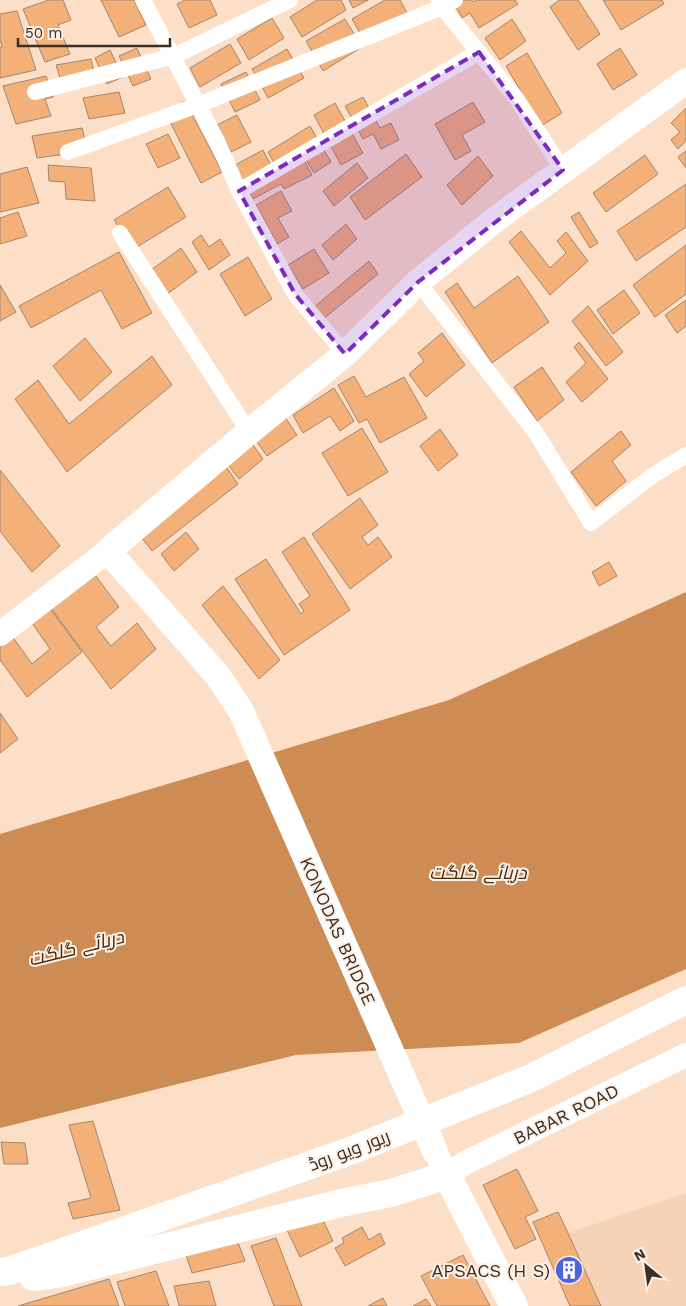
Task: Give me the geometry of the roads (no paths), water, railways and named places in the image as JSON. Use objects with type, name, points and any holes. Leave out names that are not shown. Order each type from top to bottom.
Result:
[{"type":"highway","name":"ریور ویو روڈ","points":[[5,1272],[350,1151],[529,1079],[686,1000]]},
{"type":"highway","points":[[5,1272],[36,1277],[63,1273],[341,1203],[391,1193],[447,1175],[514,1306]]},
{"type":"main road","points":[[108,551],[345,354],[418,282],[496,219],[686,81]]},
{"type":"main road","name":"KONODAS BRIDGE","points":[[108,551],[218,676],[241,711],[435,1150]]},
{"type":"street","points":[[143,0],[218,143],[239,190],[295,294],[345,354]]},
{"type":"street","points":[[35,92],[174,56],[290,0]]},
{"type":"street","points":[[68,152],[198,105],[445,2],[479,52],[516,98],[563,170]]},
{"type":"street","points":[[239,190],[479,52]]},
{"type":"street","points":[[120,233],[249,432]]},
{"type":"street","points":[[418,282],[536,433],[591,523],[652,476],[686,455]]},
{"type":"street","points":[[0,634],[108,551]]},
{"type":"street","name":"BABAR ROAD","points":[[447,1175],[465,1163],[686,1055]]},
{"type":"street","points":[[435,1150],[447,1175]]},
{"type":"water","name":"دریائے گلگت","points":[[686,592],[686,969],[519,1043],[296,1055],[0,1128],[0,834],[449,700]]},
{"type":"place","name":"APSACS (H S)","points":[[569,1270]]}]
